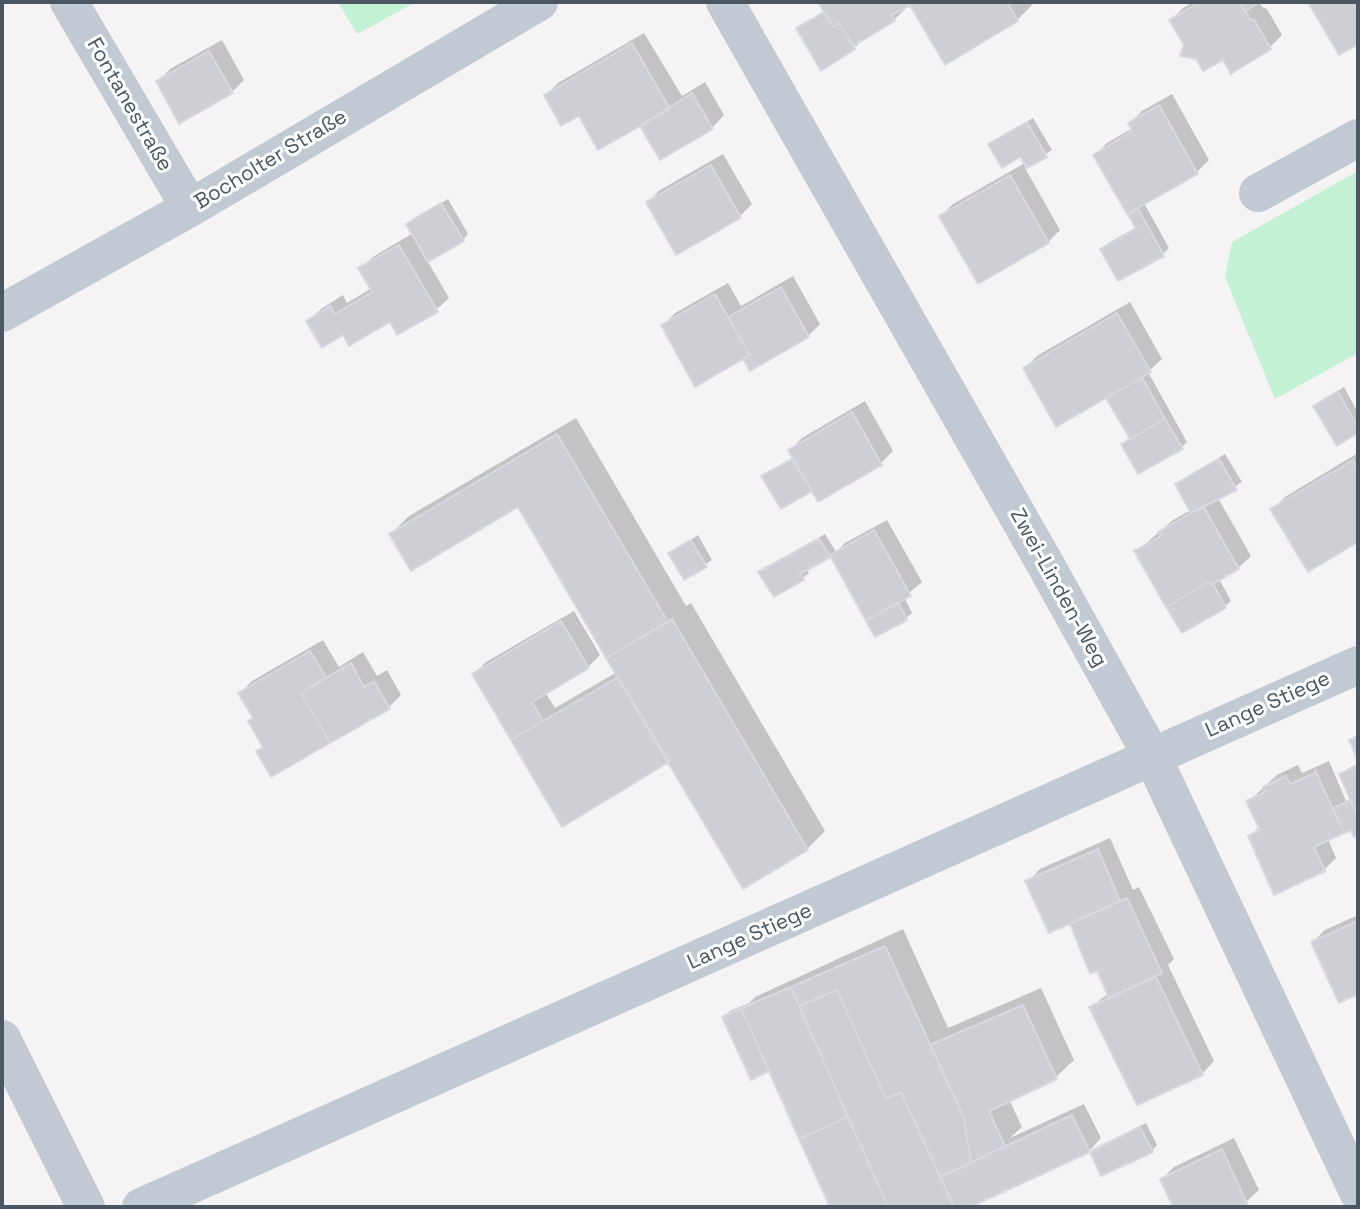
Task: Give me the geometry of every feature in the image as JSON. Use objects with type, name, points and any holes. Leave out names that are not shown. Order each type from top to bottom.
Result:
[{"type":"street","name":"Fontanestraße","points":[[69,2],[190,208]]},
{"type":"street","name":"Bocholter Straße","points":[[2,313],[190,208],[539,2]]},
{"type":"street","name":"Zwei-Linden-Weg","points":[[725,2],[1153,758],[1358,1192]]},
{"type":"street","points":[[1258,193],[1358,138]]},
{"type":"street","name":"Lange Stiege","points":[[141,1207],[1358,665]]},
{"type":"street","points":[[2,1039],[86,1207]]},
{"type":"green space","points":[[338,2],[416,2],[357,34]]},
{"type":"green space","points":[[1358,171],[1358,353],[1275,399],[1225,277],[1232,242]]},
{"type":"building","points":[[818,2],[916,2],[892,15],[895,21],[853,46],[839,23],[833,27]]},
{"type":"building","points":[[915,2],[1007,2],[1018,21],[945,65],[910,5]]},
{"type":"building","points":[[1200,2],[1239,2],[1250,19],[1255,21],[1271,49],[1231,74],[1223,60],[1203,71],[1196,59],[1180,56],[1184,45],[1169,20]]},
{"type":"building","points":[[1239,2],[1260,2],[1245,11]]},
{"type":"building","points":[[1308,2],[1358,2],[1358,44],[1339,55]]},
{"type":"building","points":[[825,12],[833,27],[839,23],[855,49],[821,71],[796,28]]},
{"type":"building","points":[[632,43],[670,109],[598,150],[579,116],[561,126],[544,95]]},
{"type":"building","points":[[209,51],[233,93],[179,124],[156,81]]},
{"type":"building","points":[[692,93],[713,129],[660,160],[640,126]]},
{"type":"building","points":[[1159,105],[1198,174],[1127,214],[1093,155],[1132,131],[1128,123]]},
{"type":"building","points":[[1027,122],[1047,157],[1027,168],[1020,157],[1002,168],[988,144]]},
{"type":"building","points":[[711,165],[741,218],[676,255],[646,202]]},
{"type":"building","points":[[1010,175],[1049,243],[978,284],[939,216]]},
{"type":"building","points":[[441,203],[464,241],[428,262],[406,224]]},
{"type":"building","points":[[1138,208],[1164,256],[1118,281],[1100,249],[1136,229],[1128,214]]},
{"type":"building","points":[[399,245],[438,312],[397,335],[390,322],[349,346],[343,335],[322,348],[306,321],[330,306],[335,314],[372,292],[358,268]]},
{"type":"building","points":[[781,287],[809,337],[750,371],[743,359],[750,355],[728,317]]},
{"type":"building","points":[[715,294],[750,355],[695,387],[661,325]]},
{"type":"building","points":[[1117,313],[1151,372],[1056,427],[1023,368]]},
{"type":"building","points":[[1142,377],[1165,419],[1130,439],[1106,398]]},
{"type":"building","points":[[1338,391],[1358,428],[1358,433],[1337,446],[1313,406]]},
{"type":"building","points":[[852,412],[882,465],[818,502],[788,450]]},
{"type":"building","points":[[1165,419],[1183,449],[1138,474],[1121,444]]},
{"type":"building","points":[[557,434],[668,622],[606,658],[518,507],[411,571],[389,534]]},
{"type":"building","points":[[792,459],[812,491],[781,509],[761,476]]},
{"type":"building","points":[[1219,459],[1237,490],[1191,513],[1175,484]]},
{"type":"building","points":[[1353,460],[1358,470],[1358,542],[1308,572],[1270,509]]},
{"type":"building","points":[[1203,506],[1239,569],[1211,585],[1209,582],[1166,607],[1134,551],[1161,536],[1158,532]]},
{"type":"building","points":[[874,530],[911,596],[866,621],[830,555]]},
{"type":"building","points":[[819,539],[831,557],[800,574],[804,580],[774,597],[758,572]]},
{"type":"building","points":[[691,540],[707,567],[684,580],[668,553]]},
{"type":"building","points":[[1209,582],[1213,584],[1226,608],[1182,633],[1166,607]]},
{"type":"building","points":[[898,602],[907,620],[875,637],[866,621]]},
{"type":"building","points":[[672,619],[808,850],[743,889],[606,658]]},
{"type":"building","points":[[561,621],[589,668],[532,702],[543,721],[511,740],[472,674]]},
{"type":"building","points":[[310,651],[326,677],[301,693],[330,743],[271,777],[256,751],[263,747],[248,721],[253,718],[238,693]]},
{"type":"building","points":[[351,663],[364,687],[374,681],[390,709],[330,743],[301,693]]},
{"type":"building","points":[[618,677],[669,762],[562,827],[511,740]]},
{"type":"building","points":[[1358,736],[1358,760],[1349,740]]},
{"type":"building","points":[[1358,766],[1358,817],[1339,774]]},
{"type":"building","points":[[1315,770],[1344,833],[1314,847],[1325,871],[1274,895],[1248,836],[1260,830],[1246,801],[1265,792],[1263,787],[1286,776],[1290,784],[1315,773]]},
{"type":"building","points":[[1351,800],[1358,817],[1358,835],[1354,837],[1351,830],[1344,833],[1333,808]]},
{"type":"building","points":[[1098,849],[1120,901],[1049,933],[1025,881]]},
{"type":"building","points":[[1127,898],[1162,973],[1109,998],[1097,971],[1090,974],[1070,924]]},
{"type":"building","points":[[1358,921],[1358,994],[1339,1003],[1311,942]]},
{"type":"building","points":[[885,946],[964,1118],[971,1163],[940,1177],[901,1092],[886,1099],[837,990],[799,1006],[791,987]]},
{"type":"building","points":[[1156,977],[1203,1075],[1137,1105],[1089,1007]]},
{"type":"building","points":[[791,987],[848,1117],[799,1139],[741,1008]]},
{"type":"building","points":[[837,990],[886,1099],[901,1092],[954,1207],[888,1207],[799,1006]]},
{"type":"building","points":[[1023,1005],[1057,1079],[989,1111],[1005,1146],[971,1163],[964,1118],[930,1045]]},
{"type":"building","points":[[741,1008],[769,1071],[751,1080],[722,1017]]},
{"type":"building","points":[[1072,1115],[1090,1152],[970,1207],[954,1207],[940,1177]]},
{"type":"building","points":[[848,1117],[888,1207],[830,1207],[799,1139]]},
{"type":"building","points":[[1140,1127],[1153,1152],[1101,1176],[1090,1152]]},
{"type":"building","points":[[1222,1149],[1247,1204],[1240,1207],[1173,1207],[1160,1179]]}]
